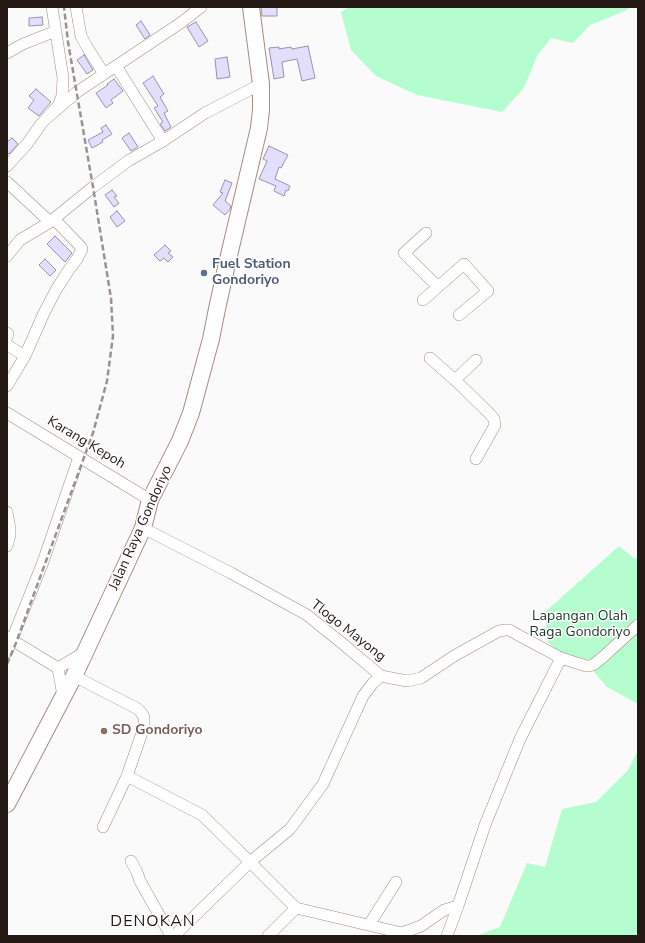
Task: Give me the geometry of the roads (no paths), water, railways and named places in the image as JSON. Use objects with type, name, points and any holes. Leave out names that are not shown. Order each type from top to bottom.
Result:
[{"type":"highway","name":"Jalan Raya Gondoriyo","points":[[7,804],[74,676],[143,528],[150,500],[180,441],[188,420],[212,339],[223,282],[259,128],[261,84],[251,7]]},
{"type":"street","points":[[7,166],[27,144],[41,124],[58,106],[62,96],[63,78],[52,7]]},
{"type":"street","points":[[76,7],[81,36],[104,74]]},
{"type":"street","points":[[48,117],[77,92],[182,22],[201,7]]},
{"type":"street","points":[[7,53],[23,44],[56,31]]},
{"type":"street","points":[[116,66],[163,141]]},
{"type":"street","points":[[7,256],[20,240],[52,220],[128,161],[163,141],[205,113],[261,84]]},
{"type":"street","points":[[7,182],[52,220],[82,249],[56,290],[25,356],[7,386]]},
{"type":"street","points":[[426,233],[404,253],[438,287]]},
{"type":"street","points":[[423,300],[464,264],[488,291],[459,314]]},
{"type":"street","points":[[7,333],[7,337]]},
{"type":"street","points":[[7,345],[25,356]]},
{"type":"street","points":[[430,358],[455,380],[494,419],[495,425],[476,460]]},
{"type":"street","points":[[455,380],[476,360]]},
{"type":"street","name":"Karang Kepoh","points":[[7,413],[150,500]]},
{"type":"street","points":[[7,652],[10,639],[43,562],[79,457]]},
{"type":"street","points":[[7,512],[10,529],[7,546]]},
{"type":"street","name":"Tlogo Mayong","points":[[143,528],[231,573],[307,616],[381,676],[408,681],[420,678],[499,630],[504,630],[520,636],[561,658],[586,666],[593,665],[638,625]]},
{"type":"street","points":[[10,639],[58,668],[63,696]]},
{"type":"street","points":[[58,668],[85,652]]},
{"type":"street","points":[[447,936],[485,825],[520,739],[561,658]]},
{"type":"street","points":[[74,676],[138,709],[144,718],[144,727],[127,776],[103,827]]},
{"type":"street","points":[[174,936],[250,862],[290,829],[323,784],[363,696],[373,683],[381,676]]},
{"type":"street","points":[[127,776],[202,815],[296,908],[402,933],[421,926],[444,910],[458,906]]},
{"type":"street","points":[[130,861],[171,936]]},
{"type":"street","points":[[369,925],[396,882]]},
{"type":"street","points":[[268,936],[296,908]]},
{"type":"railway","points":[[7,664],[93,433],[107,381],[113,336],[111,298],[68,42],[64,7]]},
{"type":"place","name":"Fuel Station Gondoriyo","points":[[204,273]]},
{"type":"place","name":"SD Gondoriyo","points":[[104,731]]},
{"type":"district","name":"DENOKAN","points":[[153,922]]},
{"type":"park label","name":"Lapangan Olah Raga Gondoriyo","points":[[580,626]]}]
